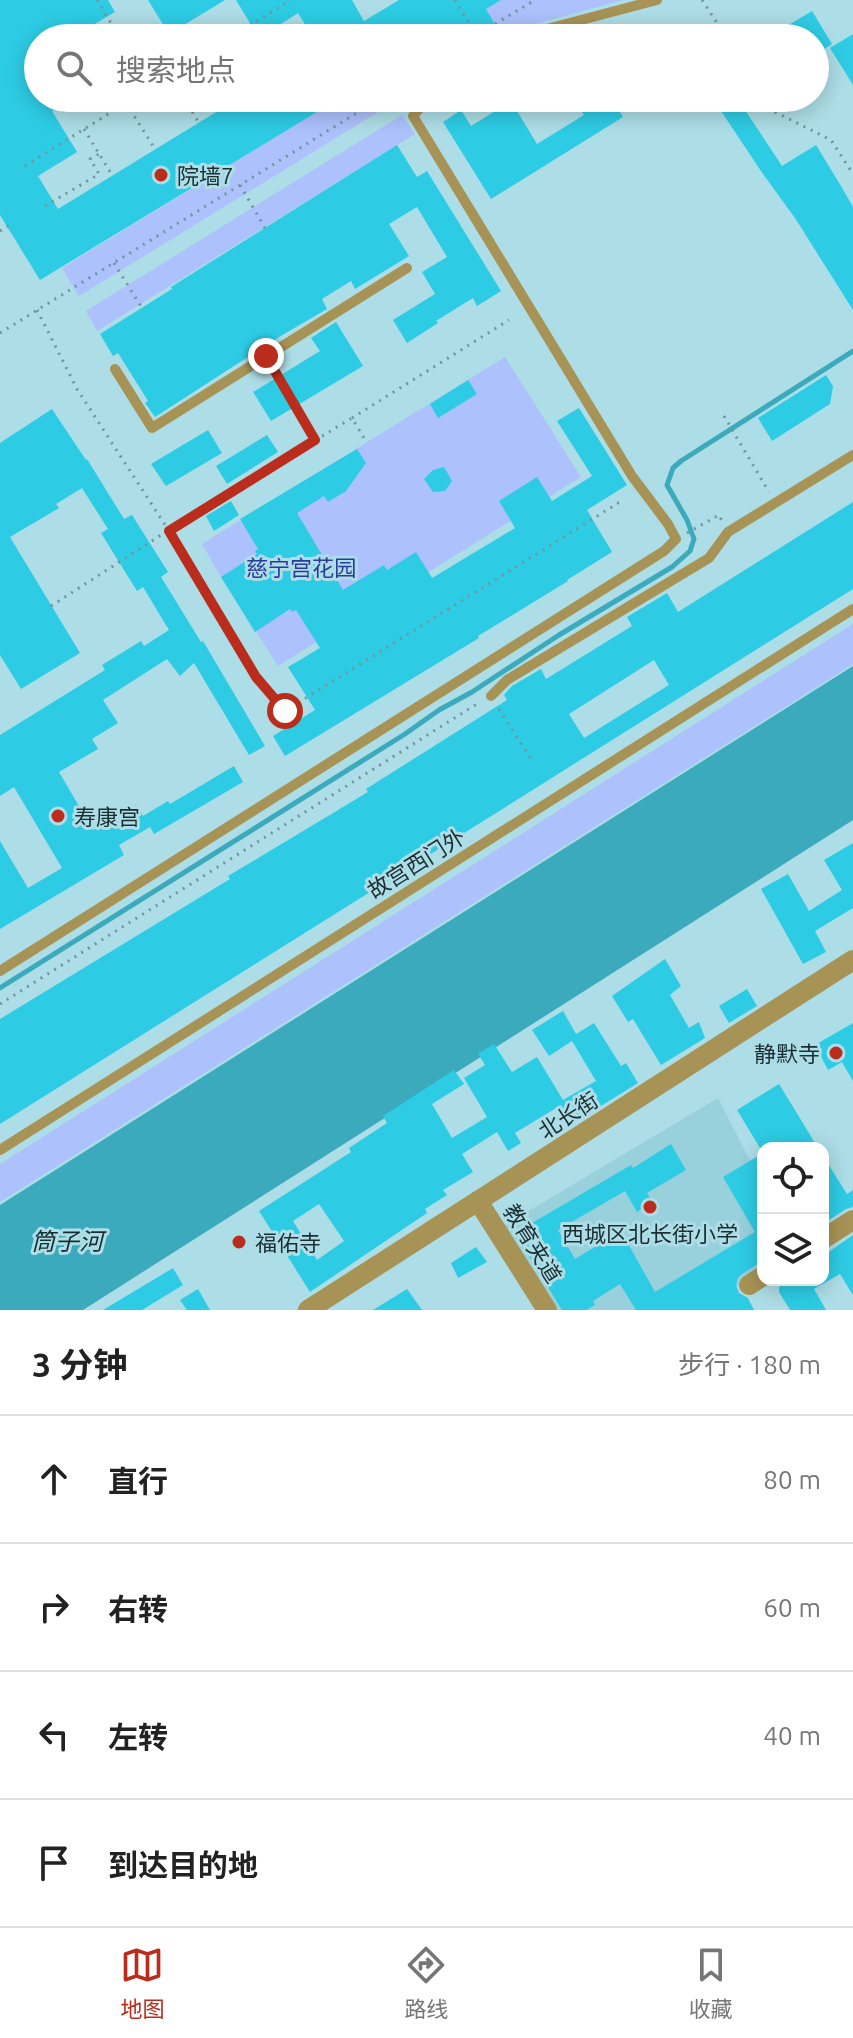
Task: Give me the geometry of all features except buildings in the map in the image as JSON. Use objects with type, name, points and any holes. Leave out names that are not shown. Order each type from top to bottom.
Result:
[{"type":"street","name":"北长街","points":[[308,1310],[853,960]]},
{"type":"street","name":"教育夹道","points":[[478,1201],[547,1310]]},
{"type":"street","points":[[829,1235],[853,1220]]},
{"type":"lane","points":[[566,24],[657,0]]},
{"type":"lane","points":[[0,971],[664,551],[676,539],[632,476],[413,116],[416,112]]},
{"type":"lane","points":[[115,369],[152,428],[407,268]]},
{"type":"lane","points":[[491,696],[507,680],[709,558],[728,532],[853,455]]},
{"type":"lane","name":"故宫西门外","points":[[0,1150],[853,609]]},
{"type":"path","points":[[97,0],[112,24]]},
{"type":"path","points":[[252,24],[291,0]]},
{"type":"path","points":[[455,0],[470,24]]},
{"type":"path","points":[[495,24],[535,0]]},
{"type":"path","points":[[702,0],[718,24]]},
{"type":"path","points":[[25,166],[111,112]]},
{"type":"path","points":[[132,112],[155,149]]},
{"type":"path","points":[[192,112],[199,123]]},
{"type":"path","points":[[0,333],[358,112]]},
{"type":"path","points":[[775,112],[831,140],[853,174]]},
{"type":"path","points":[[84,129],[112,175]]},
{"type":"path","points":[[45,206],[99,174],[90,159],[99,154]]},
{"type":"path","points":[[240,185],[265,228]]},
{"type":"path","points":[[0,231],[12,224]]},
{"type":"path","points":[[114,263],[142,308]]},
{"type":"path","points":[[37,310],[77,389],[169,531],[256,677],[285,711],[623,500]]},
{"type":"path","points":[[51,606],[509,320]]},
{"type":"path","points":[[266,356],[315,440]]},
{"type":"path","points":[[724,416],[775,503]]},
{"type":"path","points":[[352,418],[367,443]]},
{"type":"path","points":[[676,539],[712,519]]},
{"type":"path","points":[[0,1004],[491,696],[531,759]]},
{"type":"shaded area","name":"西城区北长街小学","points":[[718,1098],[757,1174],[757,1274],[700,1310],[550,1310],[502,1227]]},
{"type":"green space","points":[[501,0],[623,0],[535,24],[495,24],[486,9]]},
{"type":"green space","points":[[317,112],[378,112],[79,296],[62,268]]},
{"type":"green space","points":[[402,115],[415,134],[97,331],[86,311]]},
{"type":"green space","name":"慈宁宫花园","points":[[505,357],[581,477],[278,666],[202,544]]},
{"type":"green space","points":[[853,624],[853,664],[0,1202],[0,1164]]},
{"type":"water","name":"筒子河","points":[[853,666],[853,820],[83,1310],[0,1310],[0,1205]]},
{"type":"waterway","points":[[0,988],[439,710],[672,567],[690,551],[694,539],[667,485],[673,468],[853,351]]},
{"type":"place","name":"院墙7","points":[[161,175]]},
{"type":"place","name":"寿康宫","points":[[58,816]]},
{"type":"place","name":"静默寺","points":[[836,1053]]},
{"type":"place","name":"西城区北长街小学","points":[[650,1207]]},
{"type":"place","name":"福佑寺","points":[[239,1242]]},
{"type":"route","points":[[266,356],[315,440],[169,531],[256,677],[285,711]]}]
